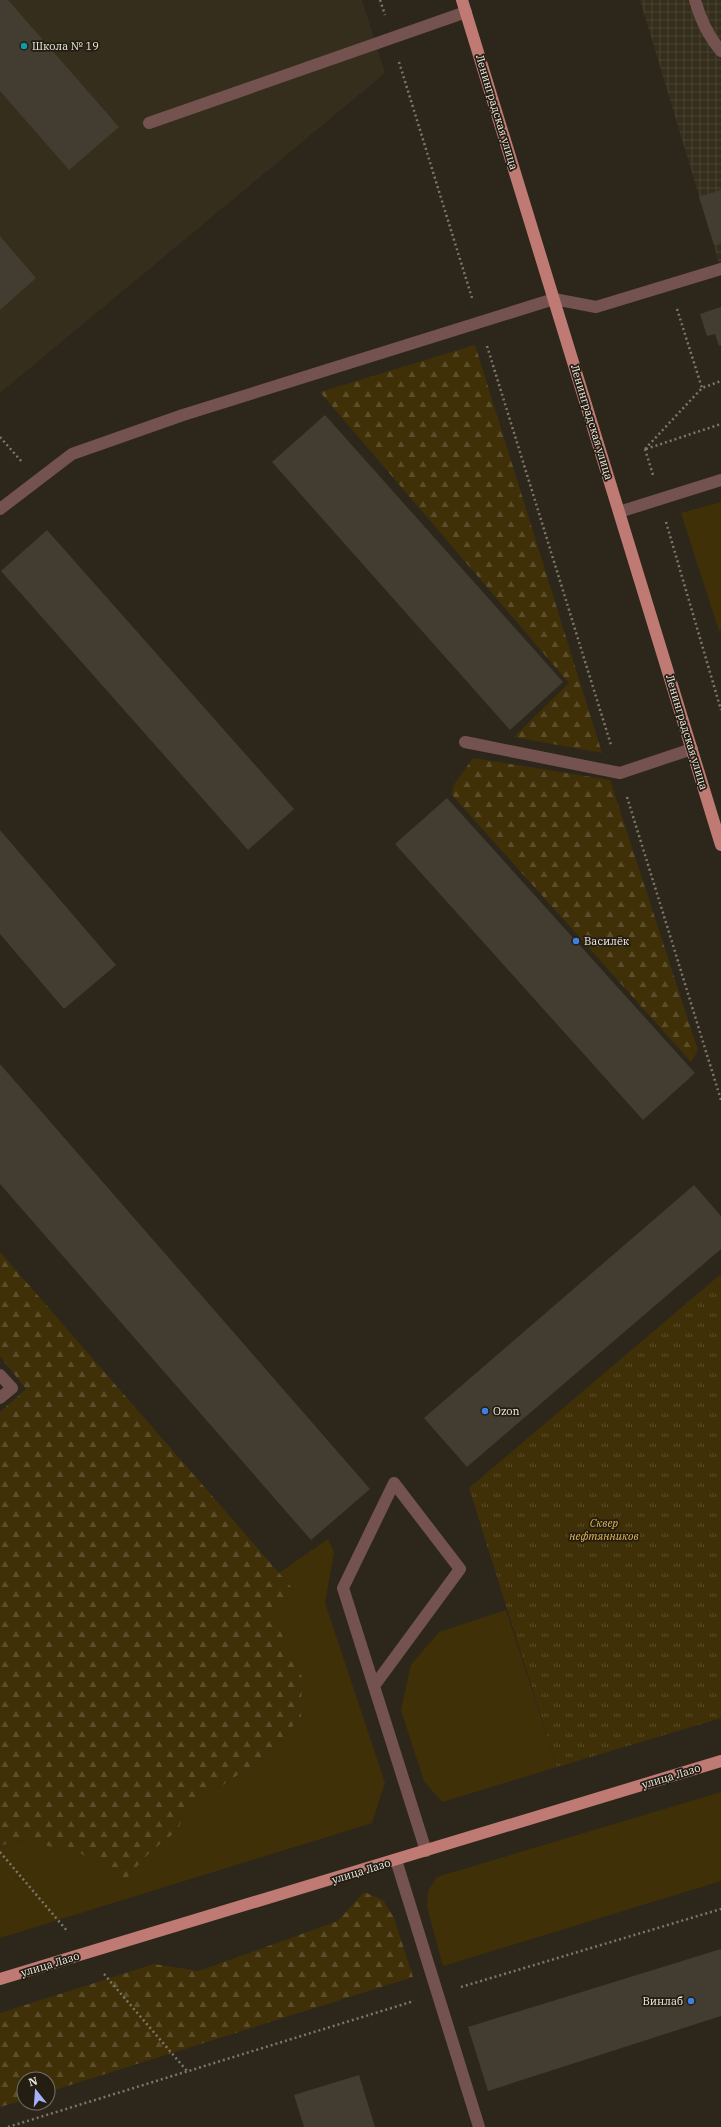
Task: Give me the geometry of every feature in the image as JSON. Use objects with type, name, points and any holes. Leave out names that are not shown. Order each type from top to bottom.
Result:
[{"type":"main road","name":"Ленинградская улица","points":[[462,0],[721,845]]},
{"type":"main road","name":"улица Лазо","points":[[0,1979],[721,1761]]},
{"type":"lane","points":[[695,0],[700,16],[714,42],[721,51]]},
{"type":"lane","points":[[149,123],[466,12]]},
{"type":"lane","points":[[0,509],[72,454],[183,415],[554,299],[596,307],[721,269]]},
{"type":"lane","points":[[619,512],[721,480]]},
{"type":"lane","points":[[465,742],[620,772],[692,749]]},
{"type":"lane","points":[[0,1375],[12,1388],[0,1398]]},
{"type":"lane","points":[[374,1686],[460,1569],[394,1483],[343,1588],[426,1851]]},
{"type":"lane","points":[[396,1860],[479,2127]]},
{"type":"path","points":[[380,0],[721,1100]]},
{"type":"path","points":[[669,284],[702,388]]},
{"type":"path","points":[[645,449],[702,388],[721,381]]},
{"type":"path","points":[[645,449],[721,424]]},
{"type":"path","points":[[0,437],[38,480]]},
{"type":"path","points":[[645,449],[721,710]]},
{"type":"path","points":[[8,2127],[437,1994],[721,1909]]},
{"type":"shaded area","points":[[0,0],[362,0],[385,73],[0,393]]},
{"type":"shaded area","points":[[640,0],[721,0],[721,272],[714,245]]},
{"type":"green space","points":[[475,345],[602,753],[514,737],[569,683],[320,392]]},
{"type":"green space","points":[[721,502],[721,630],[719,631],[681,513]]},
{"type":"green space","points":[[473,758],[610,780],[698,1050],[691,1062],[452,795],[453,786]]},
{"type":"green space","points":[[0,1252],[293,1589],[274,1618],[302,1677],[301,1717],[266,1756],[187,1809],[177,1831],[150,1852],[126,1879],[80,1853],[20,1840],[0,1846],[0,1412],[26,1389],[0,1356]]},
{"type":"green space","name":"Сквер нефтянников","points":[[721,1274],[721,1718],[557,1767],[469,1488]]},
{"type":"green space","points":[[328,1539],[334,1552],[325,1603],[385,1783],[372,1823],[0,1938],[0,1846],[20,1840],[80,1853],[126,1878],[150,1852],[177,1831],[187,1809],[266,1756],[301,1717],[302,1677],[274,1618],[293,1589],[279,1573]]},
{"type":"green space","points":[[506,1610],[557,1767],[442,1802],[424,1781],[401,1710],[411,1665],[439,1632]]},
{"type":"green space","points":[[721,1792],[721,1881],[443,1966],[427,1907],[428,1891],[437,1877]]},
{"type":"green space","points":[[364,1892],[383,1900],[394,1918],[413,1977],[56,2089],[56,2071],[16,2071],[16,2102],[0,2107],[0,2013],[154,1964],[199,1971],[338,1921]]},
{"type":"building","name":"Школа № 19","points":[[0,0],[8,0],[119,127],[69,170],[0,91]]},
{"type":"building","points":[[721,190],[721,243],[714,245],[699,197]]},
{"type":"building","points":[[0,236],[36,278],[0,310]]},
{"type":"building","points":[[721,307],[721,345],[719,346],[715,334],[707,336],[700,314]]},
{"type":"building","points":[[325,415],[563,682],[510,730],[272,462]]},
{"type":"building","points":[[47,530],[294,809],[248,850],[1,571]]},
{"type":"building","points":[[447,798],[695,1073],[643,1120],[395,844]]},
{"type":"building","points":[[0,830],[116,965],[64,1009],[0,934]]},
{"type":"building","points":[[0,1064],[370,1489],[311,1540],[0,1184]]},
{"type":"building","points":[[694,1185],[721,1216],[721,1249],[467,1467],[424,1418]]},
{"type":"building","points":[[721,1949],[721,2016],[488,2091],[468,2027]]},
{"type":"building","points":[[359,2075],[375,2127],[304,2127],[294,2095]]},
{"type":"place","name":"Школа № 19","points":[[24,46]]},
{"type":"place","name":"Василёк","points":[[576,941]]},
{"type":"place","name":"Ozon","points":[[485,1411]]},
{"type":"place","name":"Винлаб","points":[[691,2001]]}]
